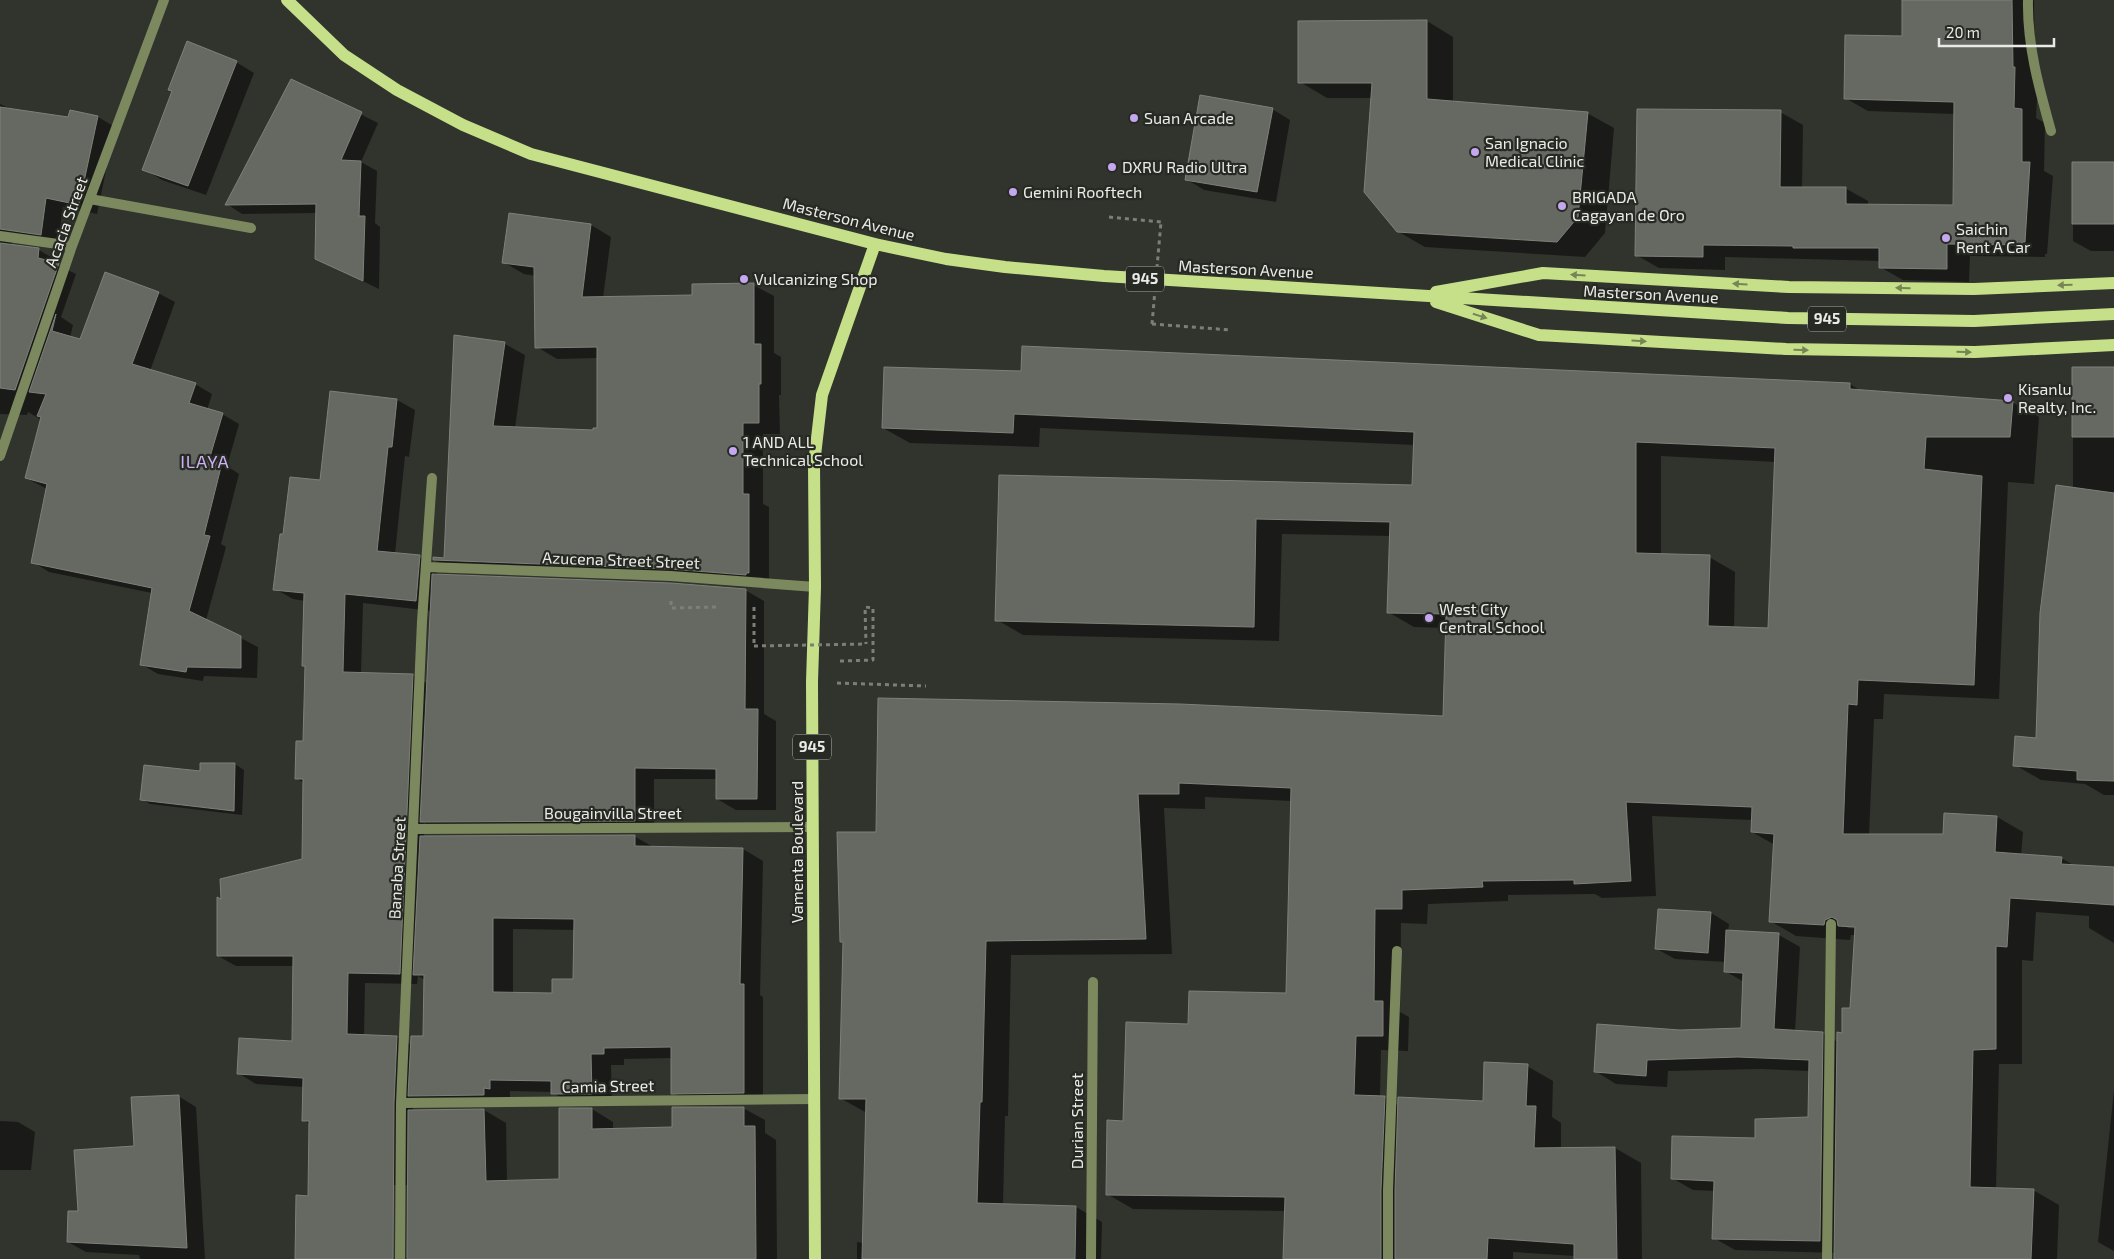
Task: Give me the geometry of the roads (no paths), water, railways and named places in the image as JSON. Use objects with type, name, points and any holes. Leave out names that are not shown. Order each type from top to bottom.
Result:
[{"type":"main road","name":"Masterson Avenue","points":[[287,0],[344,54],[398,90],[463,125],[531,154],[874,244],[946,259],[1005,268],[1104,276],[1807,319],[1974,321],[2114,314]]},
{"type":"main road","name":"Vamenta Boulevard","points":[[815,1259],[812,682],[815,587],[814,464],[822,395],[874,244]]},
{"type":"main road","points":[[1417,295],[1543,272],[1789,286],[1974,289],[2114,283]]},
{"type":"main road","points":[[1417,295],[1539,336],[1786,350],[1975,352],[2114,346]]},
{"type":"street","name":"Acacia Street","points":[[0,456],[72,246],[164,0]]},
{"type":"street","points":[[2028,0],[2028,17],[2035,73],[2051,132]]},
{"type":"street","points":[[90,199],[251,228]]},
{"type":"street","points":[[0,236],[72,246]]},
{"type":"street","name":"Banaba Street","points":[[400,1259],[401,1103],[426,567],[432,478]]},
{"type":"street","name":"Azucena Street Street","points":[[426,567],[671,576],[815,587]]},
{"type":"street","name":"Bougainvilla Street","points":[[414,829],[813,827]]},
{"type":"street","points":[[1827,1259],[1831,924]]},
{"type":"street","points":[[1388,1259],[1397,951]]},
{"type":"street","name":"Durian Street","points":[[1092,1259],[1094,982]]},
{"type":"street","name":"Camia Street","points":[[401,1103],[815,1099]]},
{"type":"place","name":"Suan Arcade","points":[[1134,118]]},
{"type":"place","name":"San Ignacio Medical Clinic","points":[[1475,152]]},
{"type":"place","name":"DXRU Radio Ultra","points":[[1112,167]]},
{"type":"place","name":"Gemini Rooftech","points":[[1013,192]]},
{"type":"place","name":"BRIGADA Cagayan de Oro","points":[[1562,206]]},
{"type":"place","name":"Saichin Rent A Car","points":[[1946,238]]},
{"type":"place","name":"Vulcanizing Shop","points":[[744,279]]},
{"type":"place","name":"Kisanlu Realty, Inc.","points":[[2008,398]]},
{"type":"place","name":"1 AND ALL Technical School","points":[[733,451]]},
{"type":"place","name":"West City Central School","points":[[1429,618]]},
{"type":"district","name":"ILAYA","points":[[205,462]]}]
